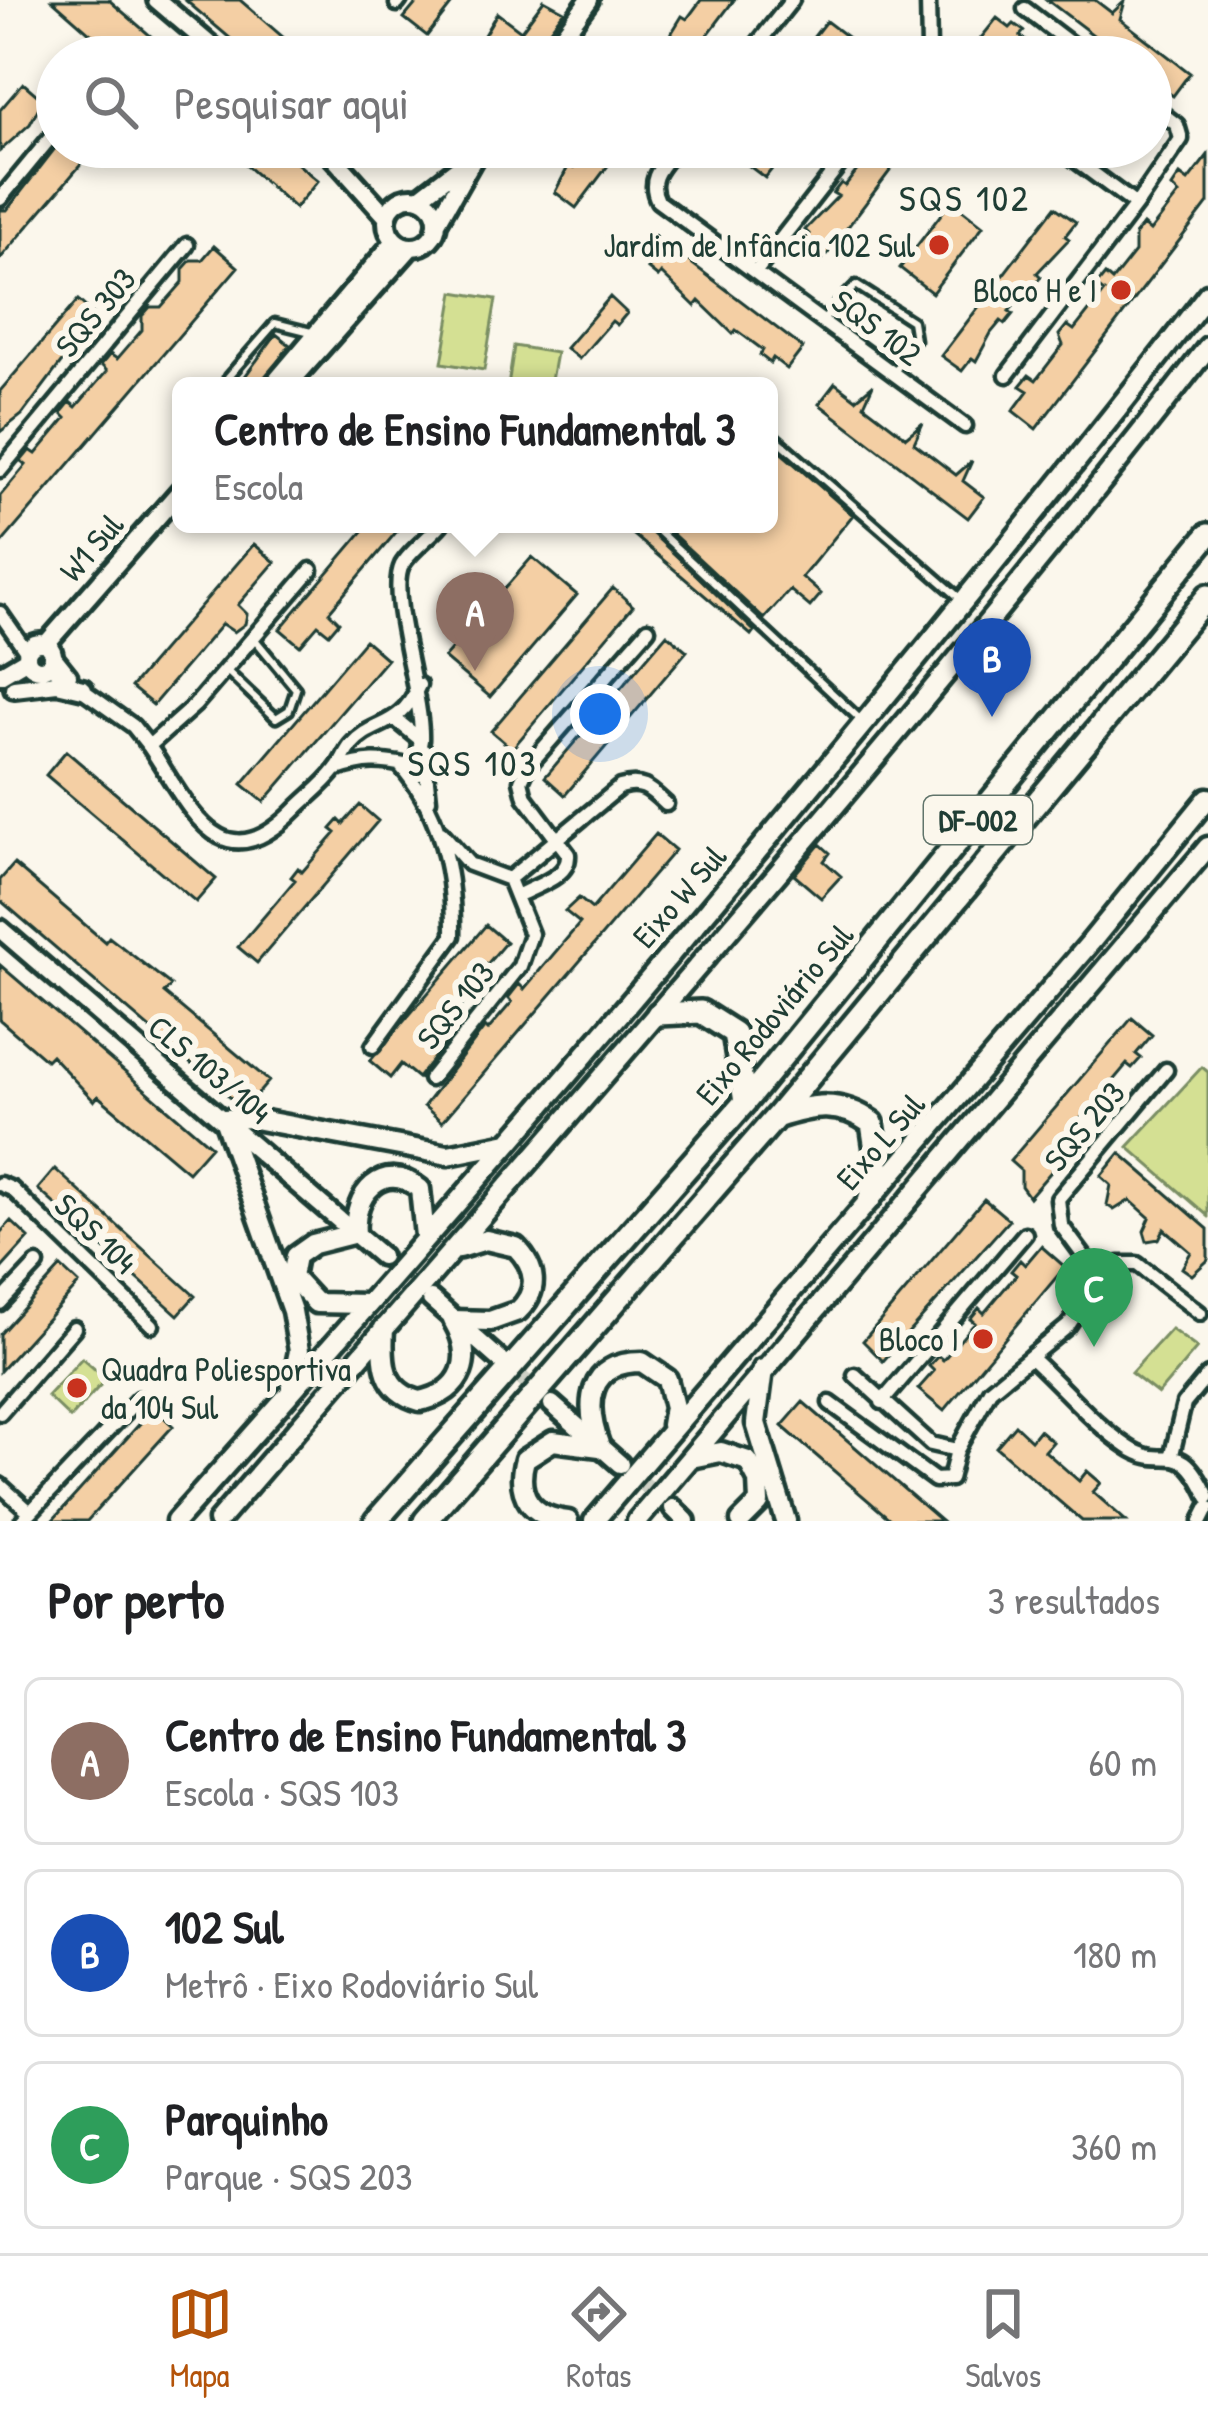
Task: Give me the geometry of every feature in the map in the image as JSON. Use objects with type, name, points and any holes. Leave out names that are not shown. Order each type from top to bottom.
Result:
[{"type":"highway","name":"Eixo Rodoviário Sul","points":[[376,1521],[746,1102],[1208,535]]},
{"type":"highway","name":"Eixo Rodoviário Sul","points":[[425,1521],[776,1118],[1208,596]]},
{"type":"highway","points":[[658,1013],[700,1012],[734,1033],[746,1102]]},
{"type":"highway","points":[[776,1118],[828,1105],[855,1111],[872,1123],[879,1170],[870,1198]]},
{"type":"main road","name":"Eixo W Sul","points":[[176,1521],[510,1142],[865,724],[1208,293]]},
{"type":"main road","name":"Eixo W Sul","points":[[218,1521],[384,1328],[460,1248],[1048,554],[1208,347]]},
{"type":"main road","name":"Eixo L Sul","points":[[596,1519],[1208,798]]},
{"type":"main road","name":"Eixo L Sul","points":[[637,1521],[1208,848]]},
{"type":"main road","points":[[290,1394],[299,1351],[292,1311],[224,1119],[249,1118],[448,1155],[510,1142]]},
{"type":"main road","points":[[367,1304],[316,1303],[292,1277],[292,1266],[303,1249],[356,1233],[354,1213],[361,1195],[378,1180],[395,1177],[420,1189],[424,1236]]},
{"type":"main road","points":[[384,1328],[388,1379],[394,1390],[420,1402],[450,1390],[460,1378],[466,1350],[453,1319],[490,1321],[518,1311],[533,1286],[533,1271],[516,1247],[486,1240],[460,1248]]},
{"type":"main road","points":[[596,1519],[571,1521],[536,1512],[524,1498],[519,1480],[525,1460],[553,1442],[600,1447],[589,1416],[590,1400],[593,1384],[613,1366],[642,1363],[667,1379],[674,1407],[670,1427]]},
{"type":"main road","points":[[764,1367],[756,1424],[786,1521]]},
{"type":"main road","points":[[691,1458],[721,1452],[748,1461],[758,1480],[759,1503],[741,1521]]},
{"type":"street","points":[[157,0],[199,36]]},
{"type":"street","points":[[562,36],[589,0]]},
{"type":"street","points":[[764,36],[792,0]]},
{"type":"street","points":[[928,0],[929,36]]},
{"type":"street","points":[[1025,9],[1060,36]]},
{"type":"street","points":[[1172,121],[1181,139],[1172,152]]},
{"type":"street","points":[[0,199],[36,155]]},
{"type":"street","points":[[347,168],[403,244]]},
{"type":"street","points":[[387,217],[453,168]]},
{"type":"street","points":[[281,377],[403,244],[433,237],[467,168]]},
{"type":"street","name":"SQS 102","points":[[660,168],[651,189],[658,201],[965,426]]},
{"type":"street","points":[[757,270],[837,168]]},
{"type":"street","points":[[1086,168],[1136,205]]},
{"type":"street","points":[[1006,375],[1161,168]]},
{"type":"street","points":[[356,176],[431,206],[438,221]]},
{"type":"street","name":"SQS 303","points":[[0,470],[187,244]]},
{"type":"street","points":[[294,377],[324,335]]},
{"type":"street","name":"W1 Sul","points":[[41,655],[172,501]]},
{"type":"street","name":"W1 Sul","points":[[0,703],[7,682],[41,655],[172,516]]},
{"type":"street","name":"SQS 103","points":[[430,1079],[520,966],[531,934],[509,879],[470,864],[453,851],[429,801],[418,685],[398,589],[402,566],[433,533]]},
{"type":"street","points":[[149,746],[225,669],[311,570]]},
{"type":"street","points":[[2,615],[41,655],[133,726],[208,830],[234,844],[270,836],[336,770],[351,743],[380,730],[411,704],[418,685]]},
{"type":"street","points":[[519,895],[564,871],[568,854],[525,796],[521,781],[527,766],[648,629]]},
{"type":"street","points":[[7,682],[57,683],[82,689]]},
{"type":"street","points":[[336,770],[393,761],[409,766],[423,746],[394,718]]},
{"type":"street","name":"SQS 103","points":[[380,730],[393,761],[429,801]]},
{"type":"street","points":[[509,879],[620,787],[634,782],[666,803]]},
{"type":"street","name":"SQS 103","points":[[374,1046],[446,953],[453,935],[441,832]]},
{"type":"street","points":[[448,883],[470,864]]},
{"type":"street","name":"CLS 103/104","points":[[0,929],[381,1256]]},
{"type":"street","name":"SQS 203","points":[[1100,1278],[1060,1225],[1055,1208],[1166,1070]]},
{"type":"street","name":"SQS 104","points":[[0,1184],[12,1189],[152,1325]]},
{"type":"street","points":[[882,1402],[1025,1234]]},
{"type":"street","name":"SQS 104","points":[[0,1303],[37,1264]]},
{"type":"street","points":[[830,1403],[935,1480],[950,1480],[957,1450],[990,1390],[1067,1327],[1100,1278],[1119,1264],[1137,1264],[1200,1312]]},
{"type":"street","points":[[430,1299],[500,1361]]},
{"type":"street","points":[[0,1413],[74,1328]]},
{"type":"street","points":[[1030,1357],[1124,1445],[1143,1456],[1172,1454],[1197,1473],[1208,1497]]},
{"type":"street","points":[[855,1375],[931,1444],[957,1450]]},
{"type":"street","points":[[1172,1454],[1184,1404],[1208,1375]]},
{"type":"street","points":[[0,1485],[26,1516],[138,1399]]},
{"type":"street","points":[[552,1404],[620,1464]]},
{"type":"street","points":[[1201,1521],[1208,1507]]},
{"type":"lane","points":[[823,320],[856,285],[912,321],[915,340],[894,374]]},
{"type":"lane","points":[[228,377],[274,323],[324,335]]},
{"type":"lane","points":[[778,439],[964,602]]},
{"type":"lane","points":[[661,533],[865,724]]},
{"type":"lane","points":[[225,669],[276,718],[289,710],[296,689],[253,637]]},
{"type":"green space","points":[[454,292],[496,299],[484,370],[442,363]]},
{"type":"green space","points":[[514,346],[556,353],[552,377],[509,377]]},
{"type":"green space","points":[[1202,1067],[1208,1072],[1208,1216],[1128,1147]]},
{"type":"green space","points":[[1171,1329],[1197,1348],[1158,1394],[1131,1373]]},
{"type":"green space","name":"Quadra Poliesportiva da 104 Sul","points":[[82,1358],[106,1379],[70,1418],[47,1396]]},
{"type":"building","points":[[52,0],[109,0],[151,36],[93,36]]},
{"type":"building","points":[[185,0],[240,0],[282,36],[227,36]]},
{"type":"building","points":[[419,0],[455,0],[427,36],[404,18]]},
{"type":"building","points":[[544,0],[564,11],[545,36],[483,36],[497,13],[521,31]]},
{"type":"building","points":[[701,0],[734,0],[707,36],[670,36],[682,16],[687,19]]},
{"type":"building","points":[[1047,0],[1095,0],[1112,13],[1125,1],[1120,19],[1142,36],[1094,36]]},
{"type":"building","points":[[997,18],[1024,31],[1020,36],[983,36]]},
{"type":"building","points":[[826,21],[846,36],[814,36]]},
{"type":"building","points":[[1172,59],[1190,73],[1172,95]]},
{"type":"building","points":[[23,83],[36,94],[36,113],[30,124],[0,151],[0,110]]},
{"type":"building","name":"Bloco H e I","points":[[1208,155],[1208,203],[1036,429],[1013,411],[1028,391],[1020,386],[1029,375],[1036,380],[1063,345],[1059,335],[1067,325],[1074,330],[1104,292],[1096,286],[1105,275],[1112,281],[1135,252],[1135,235],[1143,225],[1150,231],[1179,194],[1172,187],[1180,175],[1188,181]]},
{"type":"building","points":[[40,168],[78,168],[0,259],[0,210],[7,210]]},
{"type":"building","points":[[249,168],[303,168],[318,181],[295,208]]},
{"type":"building","points":[[567,168],[606,168],[576,208],[555,192]]},
{"type":"building","points":[[752,168],[773,168],[765,178]]},
{"type":"building","points":[[859,168],[892,168],[820,264],[799,248],[809,234],[805,230],[838,196],[833,193],[841,183],[845,186]]},
{"type":"building","name":"Jardim de Infância 102 Sul","points":[[951,201],[983,226],[932,293],[900,268]]},
{"type":"building","points":[[1055,207],[1076,222],[1065,236],[1069,239],[1037,273],[1041,277],[1009,311],[1013,314],[1005,324],[1001,321],[991,333],[976,361],[972,358],[962,371],[941,356]]},
{"type":"building","points":[[653,234],[803,348],[787,369],[773,358],[770,363],[760,355],[763,350],[736,330],[733,334],[699,301],[695,306],[661,273],[658,277],[648,269],[651,265],[637,255]]},
{"type":"building","points":[[214,246],[238,267],[0,545],[0,496],[26,465],[21,461],[30,450],[36,454],[66,418],[61,413],[70,402],[76,407],[107,371],[101,365],[110,354],[117,359],[142,330],[142,316],[150,307],[161,307],[183,282],[183,269],[191,260],[202,260]]},
{"type":"building","points":[[610,297],[627,313],[617,325],[612,321],[579,359],[566,348]]},
{"type":"building","points":[[78,300],[98,318],[90,335],[76,343],[22,415],[0,432],[0,391]]},
{"type":"building","points":[[276,334],[290,345],[267,377],[245,377]]},
{"type":"building","points":[[835,383],[856,399],[873,385],[864,405],[906,437],[923,423],[914,443],[956,475],[972,461],[963,481],[984,497],[968,518],[819,404]]},
{"type":"building","points":[[778,450],[853,515],[802,577],[821,594],[810,607],[790,590],[764,619],[672,533],[778,533]]},
{"type":"building","points":[[361,533],[395,533],[329,612],[339,622],[329,634],[318,625],[300,646],[280,629]]},
{"type":"building","points":[[632,533],[653,533],[754,631],[751,635]]},
{"type":"building","points":[[254,544],[275,562],[238,605],[247,614],[245,624],[234,632],[222,624],[153,705],[131,687]]},
{"type":"building","points":[[532,557],[577,595],[490,697],[444,658]]},
{"type":"building","points":[[613,588],[633,606],[512,749],[491,731]]},
{"type":"building","points":[[667,634],[687,651],[565,795],[545,777]]},
{"type":"building","points":[[365,640],[387,659],[264,802],[242,784]]},
{"type":"building","points":[[66,751],[216,879],[196,902],[46,775]]},
{"type":"building","points":[[360,805],[378,821],[257,963],[238,947],[295,880],[291,877],[298,868],[302,872],[336,833],[331,829],[339,820],[343,824]]},
{"type":"building","points":[[656,834],[675,850],[442,1122],[424,1106],[485,1027],[488,1030],[512,1002],[508,998],[519,984],[524,989],[580,923],[565,911],[579,898],[592,909]]},
{"type":"building","points":[[820,844],[830,853],[824,861],[841,876],[821,898],[794,875]]},
{"type":"building","points":[[14,864],[105,942],[109,937],[171,985],[164,993],[269,1081],[249,1104],[239,1105],[0,900],[0,880]]},
{"type":"building","points":[[486,925],[506,942],[460,996],[466,1000],[454,1014],[463,1021],[418,1078],[401,1064],[390,1078],[370,1061]]},
{"type":"building","points":[[0,965],[211,1146],[188,1172],[98,1096],[94,1101],[51,1055],[46,1060],[0,1020]]},
{"type":"building","points":[[1132,1018],[1152,1035],[1136,1054],[1141,1058],[1132,1068],[1127,1064],[1095,1102],[1100,1106],[1091,1116],[1086,1112],[1055,1149],[1059,1153],[1051,1163],[1055,1167],[1029,1197],[1021,1186],[1021,1171],[1010,1161]]},
{"type":"building","points":[[1120,1153],[1208,1229],[1208,1260],[1192,1275],[1182,1268],[1191,1252],[1164,1229],[1159,1239],[1147,1241],[1144,1231],[1150,1218],[1130,1200],[1114,1210],[1107,1205],[1111,1185],[1101,1176]]},
{"type":"building","points":[[55,1169],[195,1296],[178,1315],[38,1189]]},
{"type":"building","points":[[984,1199],[1009,1220],[883,1361],[863,1341]]},
{"type":"building","points":[[11,1221],[29,1238],[0,1270],[0,1233]]},
{"type":"building","name":"Bloco I","points":[[1041,1246],[1065,1267],[944,1411],[918,1389],[934,1371],[929,1366],[938,1356],[943,1360],[975,1323],[970,1319],[979,1308],[984,1313],[1016,1275],[1011,1271],[1020,1260],[1025,1265]]},
{"type":"building","points":[[61,1267],[79,1284],[0,1371],[0,1334]]},
{"type":"building","points":[[803,1402],[941,1521],[892,1521],[782,1426]]},
{"type":"building","points":[[154,1408],[173,1426],[87,1521],[52,1521]]},
{"type":"building","points":[[1015,1425],[1031,1440],[1039,1430],[1053,1442],[1045,1451],[1079,1481],[1087,1471],[1101,1483],[1093,1492],[1126,1521],[1082,1521],[996,1447]]},
{"type":"tunnel","points":[[501,1361],[546,1399]]},
{"type":"tunnel","points":[[625,1469],[673,1508]]},
{"type":"place","name":"Jardim de Infância 102 Sul","points":[[939,245]]},
{"type":"place","name":"Bloco H e I","points":[[1121,290]]},
{"type":"place","name":"Centro de Ensino Fundamental 3","points":[[475,671]]},
{"type":"place","name":"102 Sul","points":[[992,717]]},
{"type":"place","name":"Bloco I","points":[[983,1339]]},
{"type":"place","name":"Parquinho","points":[[1094,1347]]},
{"type":"place","name":"Quadra Poliesportiva da 104 Sul","points":[[77,1388]]},
{"type":"district","name":"SQS 102","points":[[965,197]]},
{"type":"district","name":"SQS 103","points":[[473,762]]}]
